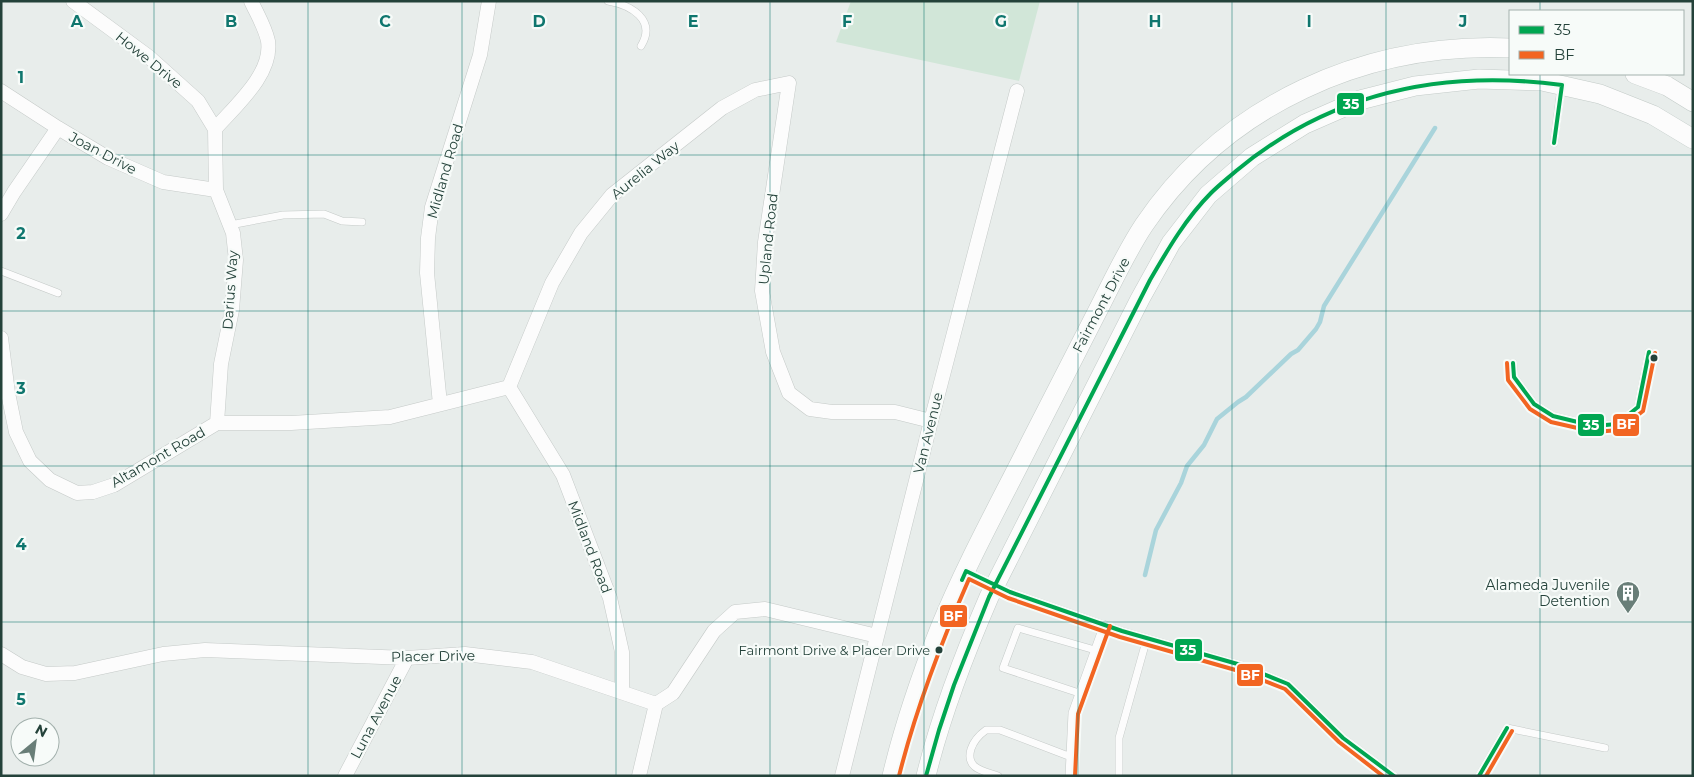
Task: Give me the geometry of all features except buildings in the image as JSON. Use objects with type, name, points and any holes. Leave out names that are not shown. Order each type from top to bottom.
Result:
[{"type":"main road","name":"Fairmont Drive","points":[[892,776],[901,739],[919,684],[940,627],[966,571],[1116,275],[1144,226],[1184,173],[1233,131],[1289,95],[1349,69],[1409,54],[1478,46],[1509,48]]},
{"type":"main road","points":[[1638,75],[1667,86],[1693,102]]},
{"type":"main road","points":[[926,776],[932,748],[950,695],[971,639],[995,585],[1140,299],[1171,244],[1208,196],[1252,157],[1305,124],[1360,100],[1415,86],[1479,79],[1542,82],[1600,94],[1653,116],[1693,139]]},
{"type":"street","name":"Howe Drive","points":[[73,1],[156,63],[198,101],[215,129]]},
{"type":"street","points":[[215,129],[258,80],[267,58],[268,42],[251,1]]},
{"type":"street","name":"Midland Road","points":[[440,404],[427,273],[428,238],[432,207],[480,54],[489,1]]},
{"type":"street","name":"Aurelia Way","points":[[509,387],[552,283],[581,233],[612,195],[722,108],[755,90],[789,83]]},
{"type":"street","name":"Upland Road","points":[[789,83],[765,242],[762,291],[773,352],[789,393],[810,409],[832,412],[895,412],[931,421]]},
{"type":"street","name":"Joan Drive","points":[[1,91],[108,158],[163,182],[216,190]]},
{"type":"street","name":"Van Avenue","points":[[842,776],[931,421],[1017,91]]},
{"type":"street","points":[[1,214],[58,128]]},
{"type":"street","name":"Darius Way","points":[[215,129],[216,190],[233,232],[236,260],[232,310],[221,364],[217,423]]},
{"type":"street","name":"Altamont Road","points":[[1,338],[8,393],[16,432],[23,447],[30,461],[50,480],[77,493],[93,492],[114,485],[217,423],[291,423],[390,417],[509,387]]},
{"type":"street","name":"Midland Road","points":[[509,387],[563,475],[606,589],[622,652],[622,691]]},
{"type":"street","points":[[639,776],[656,704],[673,693],[714,631],[735,612],[764,609],[877,636]]},
{"type":"street","name":"Placer Drive","points":[[1,654],[22,667],[46,674],[75,673],[163,654],[205,650],[407,658],[465,654],[532,662],[656,704]]},
{"type":"street","name":"Luna Avenue","points":[[346,776],[407,658]]},
{"type":"lane","points":[[608,1],[632,10],[642,17],[647,28],[646,38],[642,46]]},
{"type":"lane","points":[[1554,143],[1562,85]]},
{"type":"lane","points":[[230,225],[283,215],[324,214],[342,221],[362,222]]},
{"type":"lane","points":[[1,271],[58,293]]},
{"type":"lane","points":[[1513,363],[1514,377],[1534,404],[1553,416],[1594,426],[1617,424],[1638,407],[1650,352]]},
{"type":"lane","points":[[966,571],[1010,592],[1147,638],[1242,665],[1288,684],[1343,738],[1394,776]]},
{"type":"lane","points":[[1069,776],[1072,713],[1104,624]]},
{"type":"lane","points":[[1079,693],[1003,668],[1018,628],[1095,650]]},
{"type":"lane","points":[[1119,776],[1119,738],[1147,638]]},
{"type":"lane","points":[[1479,776],[1507,728],[1605,748]]},
{"type":"lane","points":[[998,776],[981,770],[971,762],[972,747],[976,738],[986,730],[1000,730],[1071,757]]},
{"type":"green space","points":[[851,1],[1040,1],[1019,81],[836,42]]},
{"type":"waterway","points":[[1145,575],[1156,530],[1181,483],[1187,466],[1204,445],[1217,419],[1246,397],[1291,354],[1298,350],[1316,329],[1324,306],[1435,128]]},
{"type":"transit line","name":"35","points":[[926,776],[954,685],[989,597],[1150,280],[1185,223],[1211,193],[1272,144],[1310,122],[1349,105],[1390,92],[1431,84],[1517,81],[1562,85],[1554,143]]},
{"type":"transit line","name":"35","points":[[1513,363],[1514,377],[1534,404],[1553,416],[1594,426],[1617,424],[1638,407],[1649,352]]},
{"type":"transit line","name":"BF","points":[[1507,363],[1508,380],[1530,409],[1551,422],[1595,432],[1619,430],[1643,411],[1655,353]]},
{"type":"transit line","name":"35","points":[[962,580],[966,571],[1010,592],[1122,631],[1241,665],[1288,684],[1343,738],[1394,776]]},
{"type":"transit line","name":"BF","points":[[899,776],[930,676],[969,579],[1008,598],[1120,637],[1239,671],[1285,689],[1339,742],[1383,776]]},
{"type":"transit line","name":"BF","points":[[1075,776],[1078,714],[1110,626]]},
{"type":"transit line","name":"35","points":[[1479,776],[1507,728]]},
{"type":"transit line","name":"BF","points":[[1486,776],[1512,731]]},
{"type":"place","name":"Alameda Juvenile Detention","points":[[1628,614]]},
{"type":"place","name":"Fairmont Drive & Placer Drive","points":[[939,650]]}]
